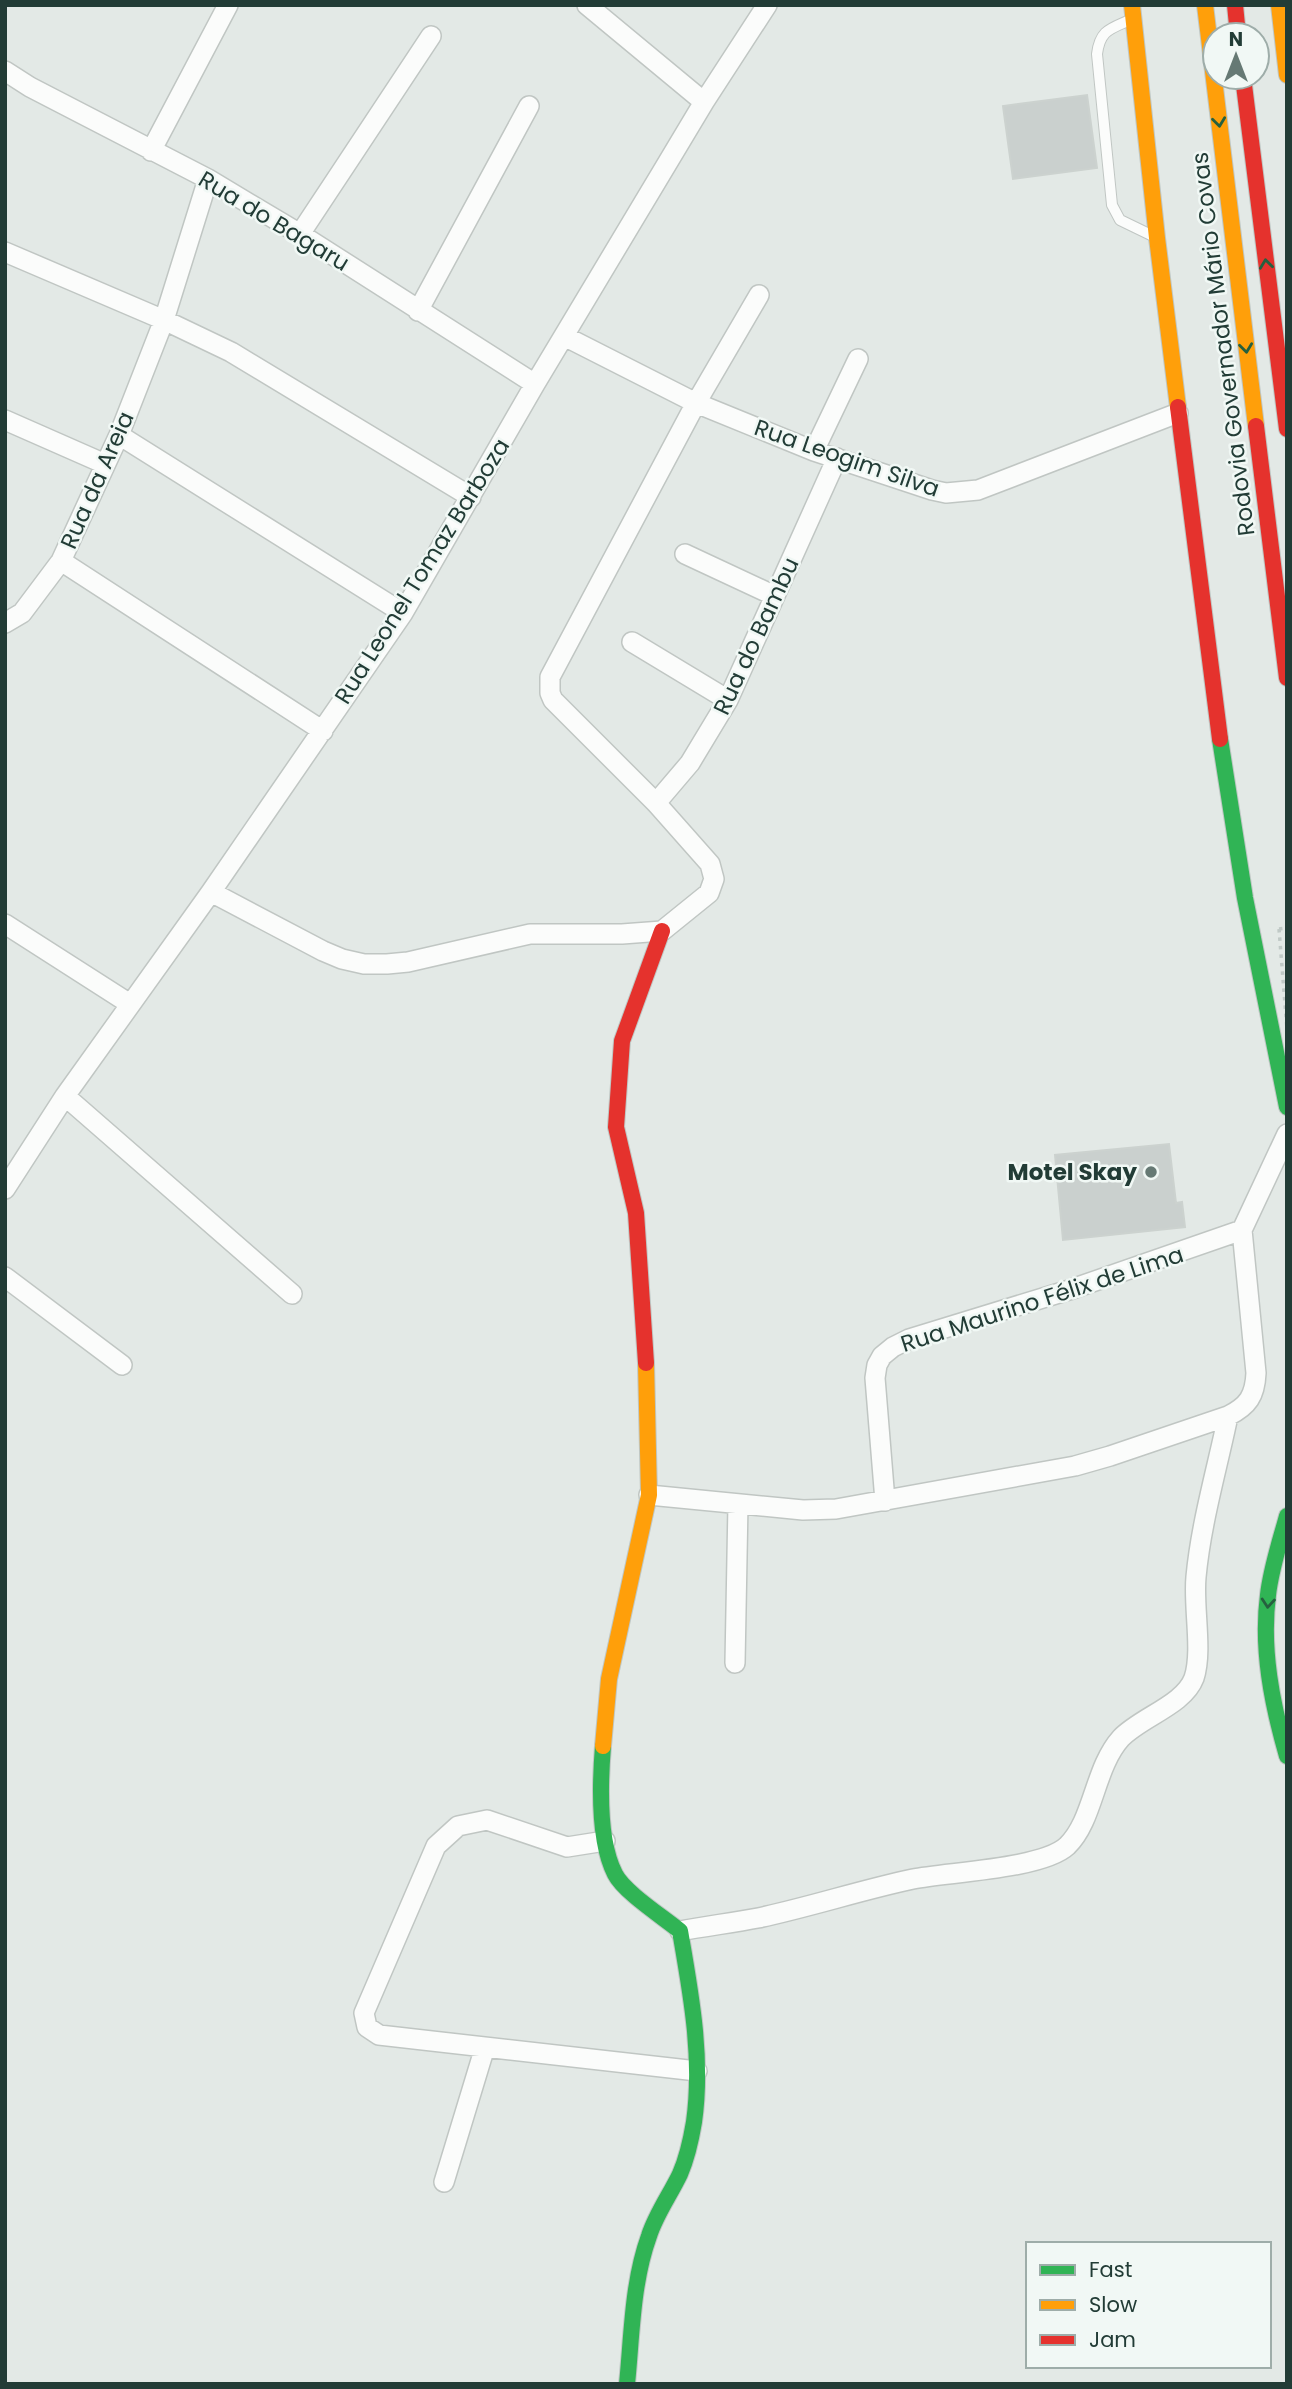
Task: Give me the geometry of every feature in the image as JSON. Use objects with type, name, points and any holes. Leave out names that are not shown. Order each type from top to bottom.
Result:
[{"type":"main road","name":"Rodovia Governador Mário Covas","points":[[1205,5],[1287,678]]},
{"type":"main road","points":[[1279,5],[1287,75]]},
{"type":"main road","points":[[1133,12],[1178,413],[1234,831],[1287,1107]]},
{"type":"main road","points":[[1245,91],[1287,429]]},
{"type":"main road","points":[[627,2384],[642,2263],[655,2220],[681,2172],[689,2148],[695,2119],[697,2071],[696,2031],[680,1931],[624,1886],[615,1874],[606,1841],[601,1776],[609,1679],[649,1495],[645,1334],[636,1213],[616,1128],[622,1041],[663,931]]},
{"type":"main road","points":[[1287,1516],[1267,1605],[1270,1681],[1277,1722],[1287,1756]]},
{"type":"main road","points":[[1281,1536],[1287,1553]]},
{"type":"street","points":[[151,151],[228,5]]},
{"type":"street","points":[[587,5],[704,102]]},
{"type":"street","name":"Rua Leonel Tomaz Barboza","points":[[5,1189],[65,1096],[211,892],[402,613],[704,102],[767,5]]},
{"type":"street","points":[[300,234],[431,36]]},
{"type":"street","name":"Rua do Bagaru","points":[[5,71],[30,87],[208,179],[300,234],[535,384]]},
{"type":"street","points":[[418,311],[529,106]]},
{"type":"street","name":"Rua da Areia","points":[[5,623],[22,613],[61,561],[106,464],[163,320],[208,179]]},
{"type":"street","points":[[5,252],[231,352],[471,497]]},
{"type":"street","points":[[211,892],[323,951],[364,964],[408,962],[530,934],[663,931],[709,893],[713,871],[710,864],[656,803],[553,700],[549,685],[550,677],[696,403],[759,295]]},
{"type":"street","name":"Rua Leogim Silva","points":[[564,336],[696,403],[814,451],[932,491],[946,493],[978,490],[1178,413]]},
{"type":"street","points":[[814,451],[858,359]]},
{"type":"street","points":[[5,420],[106,464]]},
{"type":"street","points":[[119,435],[402,613]]},
{"type":"street","name":"Rua do Bambu","points":[[656,803],[690,763],[728,700],[837,458]]},
{"type":"street","points":[[685,554],[775,596]]},
{"type":"street","points":[[61,561],[323,731]]},
{"type":"street","points":[[632,642],[728,700]]},
{"type":"street","points":[[5,923],[130,1004]]},
{"type":"street","points":[[65,1096],[292,1294]]},
{"type":"street","points":[[649,1495],[803,1510],[836,1509],[1075,1466],[1110,1457],[1242,1409],[1251,1400],[1256,1387],[1242,1230],[1287,1135]]},
{"type":"street","points":[[5,1149],[23,1159]]},
{"type":"street","name":"Rua Maurino Félix de Lima","points":[[885,1501],[875,1378],[877,1365],[893,1347],[909,1339],[1069,1290],[1242,1230]]},
{"type":"street","points":[[5,1277],[122,1365]]},
{"type":"street","points":[[680,1931],[760,1917],[915,1879],[1015,1865],[1054,1855],[1065,1847],[1074,1838],[1082,1823],[1112,1749],[1124,1736],[1191,1685],[1197,1659],[1195,1598],[1198,1567],[1228,1416]]},
{"type":"street","points":[[735,1663],[738,1504]]},
{"type":"street","points":[[606,1841],[567,1846],[487,1820],[458,1825],[436,1846],[365,2013],[367,2027],[379,2035],[697,2071]]},
{"type":"street","points":[[444,2182],[485,2047]]},
{"type":"lane","points":[[1133,12],[1102,36],[1097,54],[1112,205],[1120,220],[1157,238]]},
{"type":"path","points":[[1287,929],[1279,929],[1287,1029]]},
{"type":"building","points":[[1087,95],[1097,168],[1013,179],[1003,106]]},
{"type":"building","points":[[1169,1144],[1176,1203],[1182,1202],[1185,1227],[1063,1240],[1055,1155]]},
{"type":"traffic: fast","points":[[1220,739],[1245,898],[1287,1107]]},
{"type":"traffic: fast","points":[[1287,1516],[1269,1585],[1266,1615],[1267,1656],[1287,1756]]},
{"type":"traffic: fast","points":[[603,1746],[601,1812],[609,1861],[627,1889],[680,1931],[692,2002],[697,2074],[694,2122],[687,2155],[655,2220],[643,2254],[634,2309],[627,2384]]},
{"type":"traffic: slow","points":[[1132,5],[1178,407]]},
{"type":"traffic: slow","points":[[1205,5],[1256,426]]},
{"type":"traffic: slow","points":[[1279,5],[1287,75]]},
{"type":"traffic: slow","points":[[603,1746],[609,1679],[649,1495],[646,1363]]},
{"type":"traffic: jam","points":[[1235,5],[1237,21]]},
{"type":"traffic: jam","points":[[1245,91],[1287,429]]},
{"type":"traffic: jam","points":[[1178,407],[1220,739]]},
{"type":"traffic: jam","points":[[1256,426],[1287,678]]},
{"type":"traffic: jam","points":[[646,1363],[636,1213],[616,1127],[622,1041],[662,931]]},
{"type":"place","name":"Motel Skay","points":[[1151,1172]]}]
